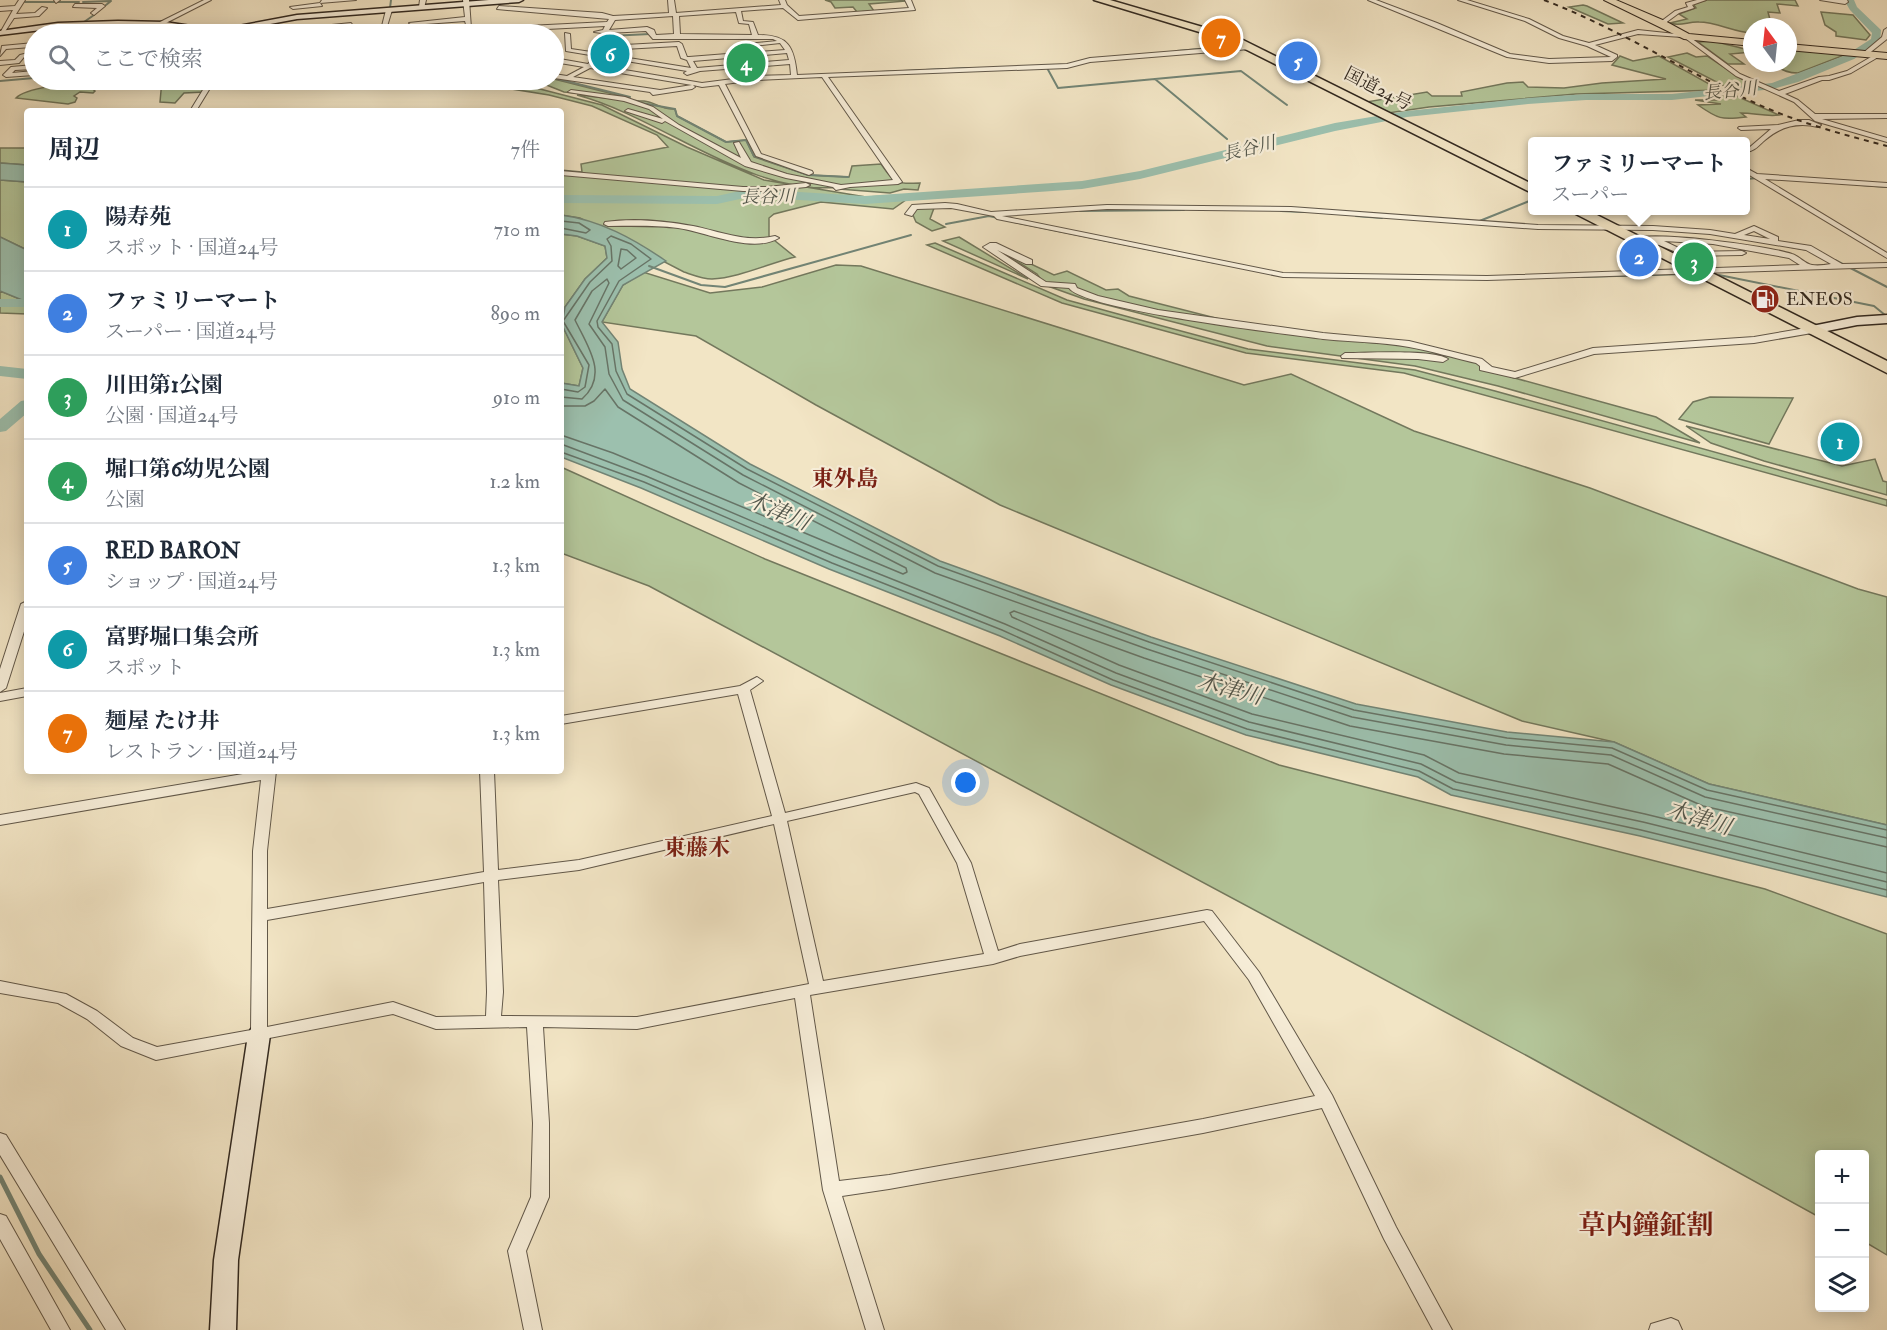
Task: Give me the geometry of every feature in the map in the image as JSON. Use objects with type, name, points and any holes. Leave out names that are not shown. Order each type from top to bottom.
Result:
[{"type":"highway","name":"国道24号","points":[[1099,0],[1215,32],[1250,47],[1528,186]]},
{"type":"highway","points":[[1584,215],[1887,368]]},
{"type":"main road","points":[[260,24],[316,15],[389,10],[423,3],[483,1],[499,5],[519,0]]},
{"type":"main road","points":[[1608,0],[1662,23],[1685,36],[1743,42]]},
{"type":"main road","points":[[1,33],[24,30]]},
{"type":"main road","points":[[1797,47],[1883,56]]},
{"type":"main road","points":[[1812,330],[1857,321],[1887,319]]},
{"type":"main road","points":[[223,1330],[226,1260],[259,1035]]},
{"type":"street","points":[[1,33],[14,16],[22,0]]},
{"type":"street","points":[[69,12],[82,0]]},
{"type":"street","points":[[161,24],[208,0]]},
{"type":"street","points":[[290,18],[294,3],[352,0],[351,24]]},
{"type":"street","points":[[535,23],[547,0]]},
{"type":"street","points":[[671,0],[677,36]]},
{"type":"street","points":[[499,5],[535,23],[610,21],[738,10],[783,3],[798,18],[913,9],[908,0]]},
{"type":"street","points":[[1371,0],[1435,24],[1509,56],[1549,61],[1602,60],[1612,59],[1615,56],[1562,38],[1527,20],[1461,0]]},
{"type":"street","points":[[1662,23],[1677,12],[1692,7],[1688,4],[1703,0]]},
{"type":"street","points":[[1823,0],[1845,2],[1844,0]]},
{"type":"street","points":[[316,15],[322,2]]},
{"type":"street","points":[[466,2],[469,24]]},
{"type":"street","points":[[499,5],[501,24]]},
{"type":"street","points":[[75,6],[102,6],[94,13]]},
{"type":"street","points":[[0,9],[17,8]]},
{"type":"street","points":[[14,16],[37,15],[44,8]]},
{"type":"street","points":[[822,8],[827,16]]},
{"type":"street","points":[[386,24],[389,10]]},
{"type":"street","points":[[738,10],[741,22],[751,23],[755,36]]},
{"type":"street","points":[[325,24],[327,14]]},
{"type":"street","points":[[535,23],[602,15],[610,21]]},
{"type":"street","points":[[445,24],[468,19]]},
{"type":"street","points":[[570,76],[589,66],[602,52],[605,32],[610,21]]},
{"type":"street","points":[[658,45],[652,31],[647,29],[567,34],[568,50],[602,52],[694,70],[793,62]]},
{"type":"street","points":[[1863,54],[1885,38],[1887,30]]},
{"type":"street","points":[[1588,45],[1638,32],[1685,36],[1730,70],[1758,86],[1796,101],[1812,117],[1838,128],[1887,140]]},
{"type":"street","points":[[644,38],[774,37],[782,42],[789,51],[793,62],[794,77]]},
{"type":"street","points":[[0,42],[24,41]]},
{"type":"street","points":[[744,55],[740,46],[782,42]]},
{"type":"street","points":[[602,52],[642,46],[679,44],[684,58],[689,59],[712,53],[744,55],[789,51]]},
{"type":"street","points":[[0,54],[4,47],[24,46]]},
{"type":"street","points":[[642,46],[645,62]]},
{"type":"street","points":[[628,100],[720,82],[1067,66],[1090,60],[1250,47]]},
{"type":"street","points":[[0,63],[17,62],[24,56]]},
{"type":"street","points":[[1780,93],[1821,78],[1849,72],[1883,56]]},
{"type":"street","points":[[689,59],[694,70]]},
{"type":"street","points":[[564,62],[702,85]]},
{"type":"street","points":[[766,64],[772,78]]},
{"type":"street","points":[[3,75],[13,68],[24,67]]},
{"type":"street","points":[[712,68],[758,155],[809,174]]},
{"type":"street","points":[[674,80],[694,70]]},
{"type":"street","points":[[3,75],[24,74]]},
{"type":"street","points":[[564,76],[660,92]]},
{"type":"street","points":[[571,92],[628,100],[651,108],[677,126],[746,163],[786,176],[837,187],[898,182],[824,76]]},
{"type":"street","points":[[196,108],[206,90]]},
{"type":"street","points":[[628,111],[677,126]]},
{"type":"street","points":[[1826,124],[1829,123],[1816,116],[1887,116]]},
{"type":"street","points":[[1741,128],[1777,128],[1808,121],[1838,128]]},
{"type":"street","points":[[1732,123],[1763,139]]},
{"type":"street","points":[[1750,149],[1777,128]]},
{"type":"street","points":[[737,143],[746,163],[754,172]]},
{"type":"street","points":[[564,173],[743,189],[767,189],[806,184]]},
{"type":"street","points":[[1750,173],[1887,256]]},
{"type":"street","points":[[1750,177],[1887,185]]},
{"type":"street","points":[[909,214],[915,207],[963,207],[976,212],[1282,275],[1487,278],[1887,265]]},
{"type":"street","points":[[994,215],[1107,207],[1291,209],[1538,227],[1653,228],[1736,236],[1785,244],[1811,250],[1845,266]]},
{"type":"street","points":[[608,224],[692,228],[747,242],[775,238]]},
{"type":"street","points":[[1633,240],[1651,238],[1713,242],[1791,256],[1810,268]]},
{"type":"street","points":[[1651,238],[1686,254],[1753,253],[1756,250]]},
{"type":"street","points":[[1029,262],[993,245],[987,247],[1044,284],[1072,286],[1074,290],[1111,302],[1158,313],[1216,322],[1409,344],[1479,361],[1490,370]]},
{"type":"street","points":[[1345,357],[1418,356],[1452,360],[1515,375],[1593,351],[1754,340],[1812,330]]},
{"type":"street","points":[[0,688],[23,631]]},
{"type":"street","points":[[564,719],[743,689],[757,681]]},
{"type":"street","points":[[743,689],[780,819],[809,990],[832,1190],[874,1330]]},
{"type":"street","points":[[0,697],[24,693]]},
{"type":"street","points":[[0,820],[258,774]]},
{"type":"street","points":[[259,1035],[260,851],[269,774]]},
{"type":"street","points":[[488,774],[494,1021]]},
{"type":"street","points":[[259,916],[491,876],[579,865],[916,787],[924,792],[964,863],[993,958]]},
{"type":"street","points":[[0,987],[61,998],[92,1016],[128,1042],[156,1054],[393,1008],[436,1023],[494,1021],[637,1023],[993,958],[1020,950],[1207,915],[1254,976],[1326,1100],[1390,1233],[1443,1330]]},
{"type":"street","points":[[533,1330],[517,1251],[540,1197],[541,1124],[534,1031],[537,1021]]},
{"type":"street","points":[[832,1190],[889,1182],[1203,1126],[1326,1100]]},
{"type":"street","points":[[0,1140],[116,1330]]},
{"type":"street","points":[[0,1222],[61,1330]]},
{"type":"street","points":[[1658,1330],[1671,1327],[1673,1330]]},
{"type":"shaded area","points":[[825,0],[907,1],[869,4],[874,11],[857,12],[853,7],[835,8],[831,2]]},
{"type":"shaded area","points":[[1707,0],[1795,0],[1798,6],[1777,4],[1780,13],[1768,12],[1770,18],[1743,18],[1743,32],[1705,22],[1670,23],[1687,19],[1679,14],[1696,8],[1693,4]]},
{"type":"shaded area","points":[[1583,5],[1623,23],[1608,24],[1569,7]]},
{"type":"shaded area","points":[[1821,12],[1853,15],[1870,35],[1866,40],[1836,36],[1836,32],[1825,25]]},
{"type":"shaded area","points":[[1715,41],[1743,48],[1743,53],[1730,54],[1743,64],[1728,64],[1698,42]]},
{"type":"shaded area","points":[[1797,49],[1847,54],[1798,73],[1788,72],[1797,72]]},
{"type":"shaded area","points":[[1687,53],[1696,57],[1707,56],[1752,86],[1730,89],[1668,57]]},
{"type":"shaded area","points":[[1620,56],[1633,61],[1659,56],[1720,90],[1576,94],[1429,107],[1388,113],[1366,102],[1427,92],[1432,96],[1462,96],[1461,92],[1507,83],[1523,82],[1528,87],[1564,88],[1666,79],[1612,65]]},
{"type":"shaded area","points":[[564,82],[629,98],[559,90],[564,90]]},
{"type":"shaded area","points":[[34,90],[95,91],[93,93],[80,92],[74,96],[77,98],[75,102],[68,104],[16,98]]},
{"type":"shaded area","points":[[161,90],[206,90],[205,92],[184,93],[175,103],[160,102]]},
{"type":"shaded area","points":[[518,90],[544,90],[602,105],[687,147],[764,180],[866,197],[909,195],[910,197],[893,209],[821,202],[774,214],[769,218],[769,236],[795,257],[732,276],[702,278],[684,272],[580,218],[564,215],[564,170],[582,172],[581,164],[668,147],[657,135],[592,106]]},
{"type":"shaded area","points":[[1732,94],[1779,115],[1741,113],[1746,117],[1720,117],[1698,105],[1721,104],[1695,100],[1717,100],[1723,95]]},
{"type":"shaded area","points":[[577,95],[644,101],[675,109],[677,116],[726,142],[746,140],[754,157],[808,175],[849,177],[852,166],[881,164],[893,179],[901,183],[920,183],[918,190],[904,189],[890,193],[838,189],[841,187],[807,187],[773,180],[707,153],[642,120]]},
{"type":"shaded area","points":[[0,148],[24,148],[24,165],[0,163]]},
{"type":"shaded area","points":[[0,180],[24,182],[24,249],[0,237]]},
{"type":"shaded area","points":[[918,208],[934,208],[930,219],[945,227],[932,231],[916,222],[912,213]]},
{"type":"shaded area","points":[[564,234],[577,236],[605,246],[607,258],[585,279],[565,307],[564,313]]},
{"type":"shaded area","points":[[959,237],[1028,279],[943,241]]},
{"type":"shaded area","points":[[935,243],[1067,300],[1248,349],[1415,370],[1887,500],[1887,506],[1404,373],[1246,353],[1062,303],[927,245]]},
{"type":"shaded area","points":[[991,245],[1054,275],[1067,271],[1106,290],[1118,289],[1129,296],[1239,324],[1408,345],[1484,363],[1511,377],[1656,417],[1700,443],[1498,386],[1415,366],[1267,346],[1084,299],[1045,285],[1037,274]]},
{"type":"shaded area","points":[[836,265],[861,266],[1244,385],[1291,374],[1414,431],[1590,488],[1858,589],[1887,597],[1887,825],[1709,784],[1614,742],[1522,721],[1000,505],[816,405],[696,336],[602,322],[623,285],[643,272],[710,293],[762,287]]},
{"type":"shaded area","points":[[0,291],[24,301],[24,314],[0,313]]},
{"type":"shaded area","points":[[564,329],[583,368],[579,386],[564,384]]},
{"type":"shaded area","points":[[1710,397],[1793,398],[1769,444],[1679,419],[1693,402]]},
{"type":"shaded area","points":[[1686,426],[1842,466],[1875,459],[1883,481],[1887,482],[1887,495],[1764,461],[1711,443]]},
{"type":"shaded area","points":[[564,468],[765,559],[1279,765],[1765,889],[1887,934],[1887,1255],[1869,1244],[1869,1150],[1815,1150],[1815,1215],[1533,1059],[649,586],[564,554]]},
{"type":"water","points":[[0,163],[24,165],[24,182],[0,180]]},
{"type":"water","points":[[564,216],[603,226],[642,245],[666,261],[623,285],[602,322],[618,342],[622,369],[630,389],[750,464],[940,561],[1151,637],[1356,704],[1507,732],[1614,742],[1709,784],[1887,825],[1887,897],[1640,836],[1451,795],[1418,777],[1246,735],[1111,685],[1000,636],[829,569],[641,488],[564,458],[564,384],[579,386],[583,368],[564,329],[565,307],[585,279],[607,258],[605,246],[577,236],[564,234]]},
{"type":"water","points":[[0,237],[24,249],[24,301],[0,291]]},
{"type":"waterway","points":[[390,8],[391,0]]},
{"type":"waterway","name":"長谷川","points":[[564,199],[717,200],[749,193],[865,200],[1082,185],[1140,175],[1335,127],[1407,114],[1528,101],[1586,97],[1672,97],[1773,86],[1850,57],[1876,40],[1877,32],[1853,8],[1849,0]]},
{"type":"waterway","points":[[83,2],[111,1],[106,5]]},
{"type":"waterway","points":[[25,2],[79,2]]},
{"type":"waterway","points":[[84,22],[94,15]]},
{"type":"waterway","points":[[609,36],[650,34]]},
{"type":"waterway","points":[[1177,51],[1221,47]]},
{"type":"waterway","points":[[1046,66],[1058,88],[1241,71],[1287,105]]},
{"type":"waterway","points":[[881,72],[969,68]]},
{"type":"waterway","points":[[0,81],[24,79]]},
{"type":"waterway","points":[[1155,79],[1227,139]]},
{"type":"waterway","points":[[564,80],[630,97]]},
{"type":"waterway","points":[[636,102],[675,109],[677,116],[726,142],[746,140],[754,156],[808,175],[848,177]]},
{"type":"waterway","points":[[1750,179],[1758,178]]},
{"type":"waterway","points":[[1861,185],[1887,187]]},
{"type":"waterway","points":[[1477,222],[1528,202]]},
{"type":"waterway","points":[[1080,211],[1184,210]]},
{"type":"waterway","points":[[1281,211],[1304,212]]},
{"type":"waterway","points":[[946,224],[989,216],[998,218]]},
{"type":"waterway","points":[[1356,216],[1382,218]]},
{"type":"waterway","points":[[1014,222],[1216,263]]},
{"type":"waterway","points":[[649,266],[701,285],[725,287],[911,235]]},
{"type":"waterway","points":[[1791,247],[1808,250]]},
{"type":"waterway","points":[[1835,260],[1887,287]]},
{"type":"waterway","points":[[1582,277],[1686,274]]},
{"type":"waterway","points":[[1719,275],[1874,306],[1885,315]]},
{"type":"waterway","points":[[1282,276],[1433,279]]},
{"type":"waterway","name":"木津川","points":[[0,303],[24,303]]},
{"type":"waterway","points":[[0,371],[24,374]]},
{"type":"waterway","points":[[0,427],[24,407]]},
{"type":"waterway","points":[[0,1177],[39,1254],[90,1330]]},
{"type":"railway","points":[[1544,0],[1597,23],[1769,109],[1819,127],[1887,146]]},
{"type":"place","name":"麺屋 たけ井","points":[[1221,38]]},
{"type":"place","name":"富野堀口集会所","points":[[610,54]]},
{"type":"place","name":"RED BARON","points":[[1298,61]]},
{"type":"place","name":"堀口第6幼児公園","points":[[746,63]]},
{"type":"place","name":"ファミリーマート","points":[[1639,257]]},
{"type":"place","name":"川田第1公園","points":[[1694,262]]},
{"type":"place","name":"ENEOS","points":[[1765,299]]},
{"type":"place","name":"陽寿苑","points":[[1840,442]]},
{"type":"district","name":"東外島","points":[[845,479]]},
{"type":"district","name":"東藤木","points":[[697,848]]},
{"type":"district","name":"草内鐘鉦割","points":[[1646,1225]]}]
